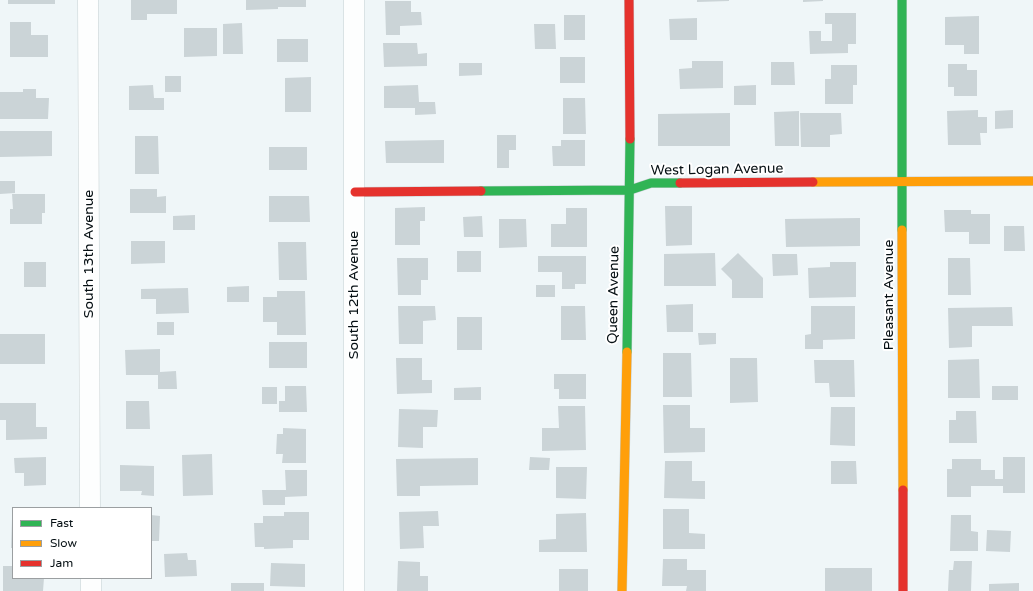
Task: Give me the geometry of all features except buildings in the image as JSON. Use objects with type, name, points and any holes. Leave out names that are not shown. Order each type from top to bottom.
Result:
[{"type":"street","name":"South 13th Avenue","points":[[88,0],[90,507]]},
{"type":"street","name":"South 12th Avenue","points":[[354,0],[354,591]]},
{"type":"street","name":"Queen Avenue","points":[[622,591],[630,190],[629,0]]},
{"type":"street","name":"Pleasant Avenue","points":[[902,0],[903,591]]},
{"type":"street","name":"West Logan Avenue","points":[[355,192],[630,190],[651,183],[1033,181]]},
{"type":"street","points":[[91,579],[91,591]]},
{"type":"traffic: fast","points":[[902,0],[902,230]]},
{"type":"traffic: fast","points":[[627,352],[630,139]]},
{"type":"traffic: fast","points":[[481,191],[630,190],[651,183],[680,183]]},
{"type":"traffic: slow","points":[[813,182],[1033,181]]},
{"type":"traffic: slow","points":[[902,230],[903,490]]},
{"type":"traffic: slow","points":[[622,591],[627,352]]},
{"type":"traffic: jam","points":[[629,0],[630,139]]},
{"type":"traffic: jam","points":[[680,183],[813,182]]},
{"type":"traffic: jam","points":[[355,192],[481,191]]},
{"type":"traffic: jam","points":[[903,490],[903,591]]}]
